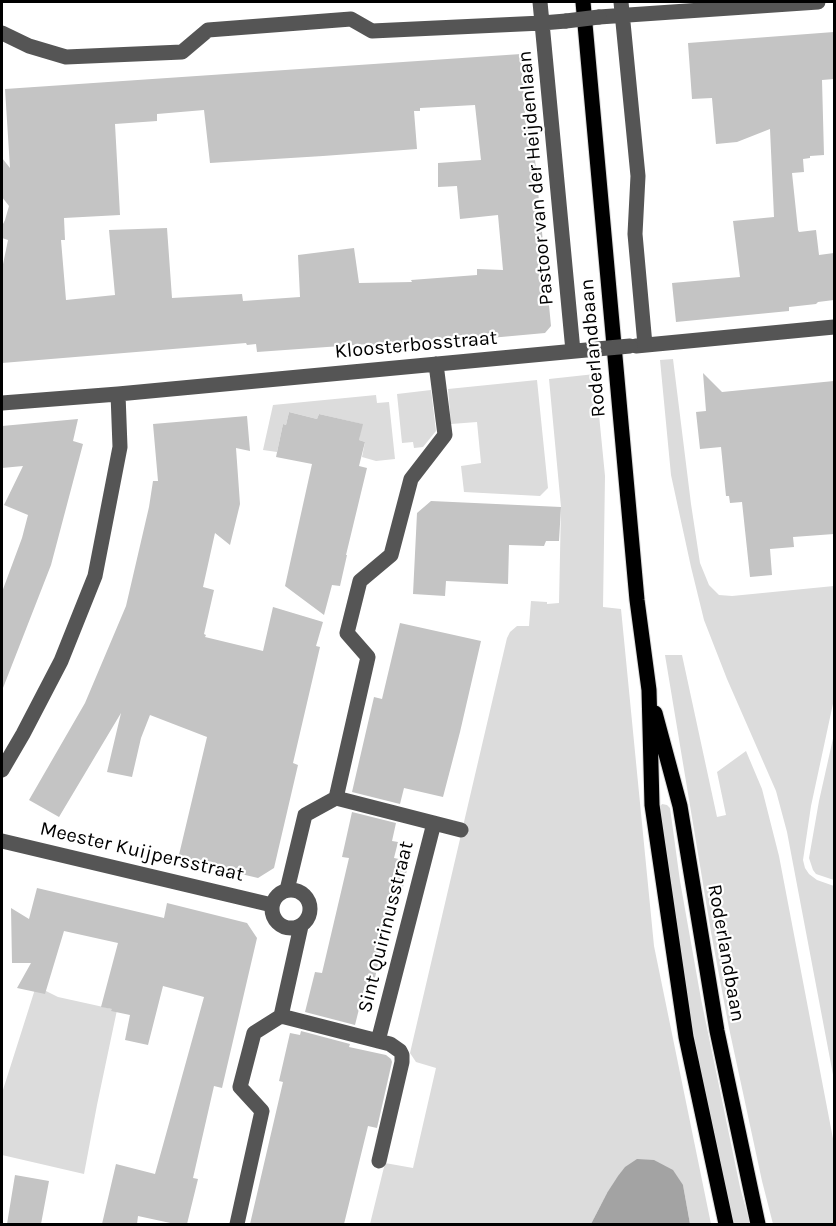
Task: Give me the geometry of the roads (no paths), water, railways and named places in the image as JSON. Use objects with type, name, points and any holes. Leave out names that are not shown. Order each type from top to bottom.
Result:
[{"type":"main road","name":"Roderlandbaan","points":[[583,2],[637,600],[649,690],[652,805],[686,1037],[726,1224]]},
{"type":"main road","name":"Roderlandbaan","points":[[649,690],[680,806],[717,1030],[758,1224]]},
{"type":"street","name":"Pastoor van der Heijdenlaan","points":[[540,2],[573,351]]},
{"type":"street","points":[[2,33],[29,46],[66,57],[182,52],[208,30],[351,19],[372,31],[542,23],[599,17],[638,2]]},
{"type":"street","points":[[621,8],[818,2]]},
{"type":"street","points":[[621,8],[638,176],[635,234],[638,345]]},
{"type":"street","name":"Kloosterbosstraat","points":[[2,404],[834,327]]},
{"type":"street","points":[[287,890],[305,815],[336,798],[369,657],[347,633],[360,581],[391,555],[411,479],[445,435],[436,364]]},
{"type":"street","points":[[2,770],[61,661],[95,576],[120,447],[118,394]]},
{"type":"street","name":"Sint Quirinusstraat","points":[[336,798],[461,830]]},
{"type":"street","name":"Sint Quirinusstraat","points":[[378,1041],[434,823]]},
{"type":"street","name":"Meester Kuijpersstraat","points":[[2,841],[272,905]]},
{"type":"street","points":[[293,889],[301,892],[307,898],[310,906],[306,921],[294,928],[278,924],[273,915],[272,905],[276,896],[287,890],[293,889]]},
{"type":"street","points":[[237,1224],[262,1111],[240,1087],[254,1033],[281,1016],[301,926]]},
{"type":"street","name":"Sint Quirinusstraat","points":[[281,1016],[378,1041],[395,1047],[402,1055],[379,1161]]}]
